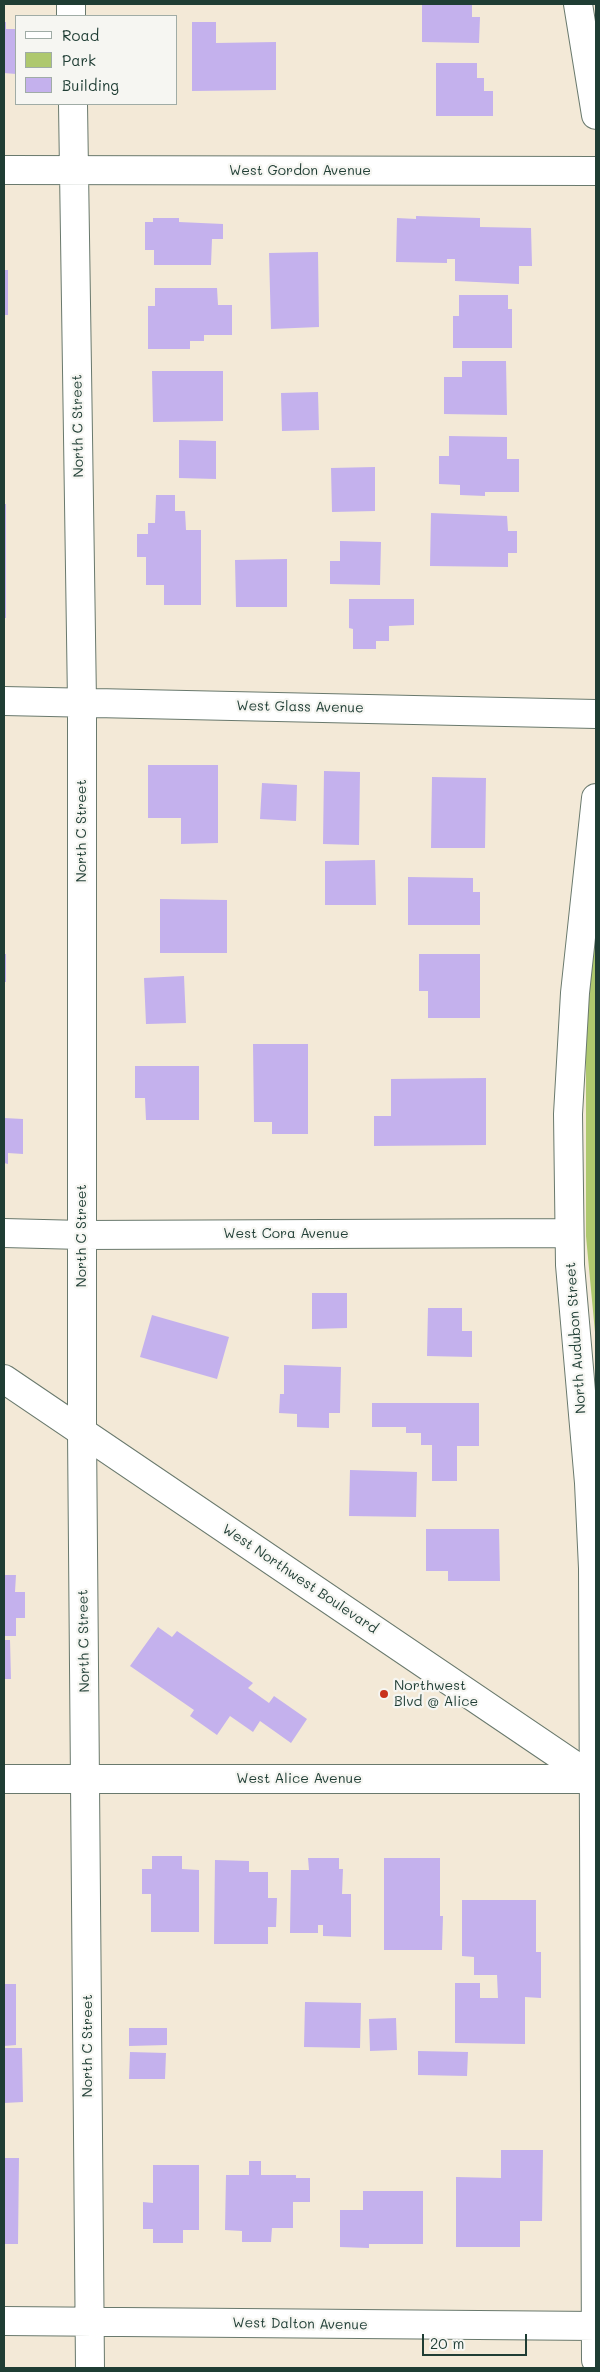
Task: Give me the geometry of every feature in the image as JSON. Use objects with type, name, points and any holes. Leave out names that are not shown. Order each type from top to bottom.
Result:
[{"type":"street","points":[[578,4],[596,116]]},
{"type":"street","name":"North C Street","points":[[73,105],[82,702],[82,1432],[90,2368]]},
{"type":"street","name":"West Gordon Avenue","points":[[4,170],[596,171]]},
{"type":"street","name":"West Glass Avenue","points":[[4,701],[596,714]]},
{"type":"street","name":"North Audubon Street","points":[[596,798],[575,993],[568,1114],[569,1233],[577,1359],[592,1524],[596,1779],[596,2360]]},
{"type":"street","name":"West Cora Avenue","points":[[4,1233],[82,1235],[569,1233]]},
{"type":"street","name":"West Northwest Boulevard","points":[[4,1379],[596,1779]]},
{"type":"street","name":"West Alice Avenue","points":[[4,1778],[596,1779]]},
{"type":"street","name":"West Dalton Avenue","points":[[4,2321],[596,2326]]},
{"type":"green space","points":[[596,926],[596,1343],[586,1236],[586,1028]]},
{"type":"building","points":[[422,4],[472,4],[472,17],[480,17],[479,43],[422,42]]},
{"type":"building","points":[[4,22],[6,22],[6,29],[15,29],[15,74],[4,73]]},
{"type":"building","points":[[192,22],[216,22],[216,43],[276,42],[276,90],[192,91]]},
{"type":"building","points":[[436,63],[477,63],[477,78],[484,78],[484,91],[493,91],[493,116],[436,116]]},
{"type":"building","points":[[416,216],[480,218],[480,227],[531,228],[532,266],[519,266],[519,284],[455,281],[455,259],[447,259],[447,263],[396,262],[397,218],[416,219]]},
{"type":"building","points":[[153,218],[179,218],[179,222],[223,224],[223,239],[212,239],[211,265],[154,265],[154,250],[145,250],[145,222],[153,222]]},
{"type":"building","points":[[318,252],[319,327],[271,329],[269,253]]},
{"type":"building","points":[[4,270],[8,270],[8,315],[4,315]]},
{"type":"building","points":[[155,288],[217,288],[218,305],[232,305],[232,335],[204,335],[204,341],[190,341],[190,349],[148,349],[148,306],[155,306]]},
{"type":"building","points":[[459,295],[508,295],[508,309],[512,309],[512,348],[453,348],[453,316],[459,316]]},
{"type":"building","points":[[462,361],[506,361],[507,415],[444,414],[444,377],[462,377]]},
{"type":"building","points":[[152,371],[223,371],[223,421],[153,422]]},
{"type":"building","points":[[318,392],[319,430],[282,431],[281,393]]},
{"type":"building","points":[[449,436],[507,437],[507,459],[519,459],[519,492],[485,492],[485,496],[460,495],[460,485],[439,484],[439,456],[449,456]]},
{"type":"building","points":[[179,440],[216,441],[216,479],[179,478]]},
{"type":"building","points":[[375,467],[375,511],[332,512],[331,468]]},
{"type":"building","points":[[156,495],[175,495],[175,511],[185,511],[186,530],[201,530],[201,605],[164,605],[164,585],[146,585],[146,557],[137,557],[137,534],[148,534],[148,523],[155,523]]},
{"type":"building","points":[[4,504],[6,504],[6,618],[4,618]]},
{"type":"building","points":[[431,513],[507,516],[508,531],[517,531],[517,553],[508,553],[508,567],[430,566]]},
{"type":"building","points":[[340,541],[381,542],[380,585],[330,584],[330,561],[340,561]]},
{"type":"building","points":[[287,559],[287,607],[236,607],[235,560]]},
{"type":"building","points":[[349,599],[414,599],[414,625],[389,626],[389,641],[376,641],[376,649],[353,649],[353,629],[349,628]]},
{"type":"building","points":[[148,765],[218,765],[218,843],[181,844],[181,818],[148,818]]},
{"type":"building","points":[[324,771],[360,772],[359,845],[323,844]]},
{"type":"building","points":[[432,777],[486,778],[485,848],[431,848]]},
{"type":"building","points":[[262,783],[297,785],[296,821],[260,819]]},
{"type":"building","points":[[375,860],[376,905],[325,905],[325,861]]},
{"type":"building","points":[[408,877],[473,878],[473,892],[480,892],[480,925],[408,925]]},
{"type":"building","points":[[160,899],[227,900],[227,953],[160,953]]},
{"type":"building","points":[[4,954],[6,954],[6,982],[4,982]]},
{"type":"building","points":[[419,954],[480,954],[480,1018],[428,1018],[428,991],[419,991]]},
{"type":"building","points":[[184,976],[186,1023],[146,1024],[144,978]]},
{"type":"building","points":[[253,1044],[308,1044],[308,1134],[272,1134],[272,1122],[254,1122]]},
{"type":"building","points":[[135,1066],[199,1066],[199,1120],[146,1120],[145,1098],[135,1098]]},
{"type":"building","points":[[486,1078],[486,1145],[374,1146],[374,1116],[391,1116],[391,1079]]},
{"type":"building","points":[[4,1118],[23,1119],[23,1154],[8,1153],[8,1164],[4,1163]]},
{"type":"building","points":[[312,1293],[347,1293],[347,1328],[312,1329]]},
{"type":"building","points":[[428,1308],[462,1308],[462,1331],[472,1331],[472,1357],[427,1356]]},
{"type":"building","points":[[152,1315],[229,1337],[217,1379],[140,1357]]},
{"type":"building","points":[[284,1365],[341,1367],[340,1413],[329,1413],[329,1428],[297,1427],[297,1414],[279,1413],[280,1394],[284,1394]]},
{"type":"building","points":[[372,1403],[479,1403],[479,1446],[457,1446],[457,1481],[432,1481],[432,1445],[421,1445],[421,1433],[406,1433],[406,1427],[372,1427]]},
{"type":"building","points":[[350,1470],[417,1472],[416,1517],[349,1516]]},
{"type":"building","points":[[426,1529],[499,1529],[500,1581],[448,1581],[448,1571],[426,1571]]},
{"type":"building","points":[[4,1575],[16,1575],[15,1592],[25,1592],[25,1618],[16,1618],[16,1636],[4,1636]]},
{"type":"building","points":[[158,1627],[172,1637],[177,1631],[253,1683],[248,1688],[269,1703],[274,1696],[307,1719],[291,1743],[260,1721],[253,1732],[230,1716],[217,1735],[190,1716],[194,1710],[130,1666]]},
{"type":"building","points":[[4,1640],[10,1640],[11,1679],[4,1679]]},
{"type":"building","points":[[152,1856],[182,1856],[182,1869],[199,1870],[199,1932],[151,1932],[151,1894],[142,1894],[142,1869],[152,1869]]},
{"type":"building","points":[[308,1858],[339,1858],[339,1869],[343,1869],[342,1894],[351,1894],[351,1937],[323,1936],[323,1925],[318,1925],[318,1933],[290,1933],[291,1870],[309,1870]]},
{"type":"building","points":[[384,1858],[440,1858],[440,1916],[443,1916],[442,1950],[384,1950]]},
{"type":"building","points":[[215,1860],[249,1861],[249,1872],[268,1872],[268,1898],[277,1898],[276,1927],[268,1927],[268,1944],[214,1944]]},
{"type":"building","points":[[462,1900],[536,1900],[536,1952],[541,1952],[541,1998],[525,1997],[525,2044],[455,2043],[455,1983],[480,1983],[480,1998],[498,1998],[497,1975],[474,1975],[474,1957],[462,1956]]},
{"type":"building","points":[[4,1984],[16,1984],[16,2045],[4,2046]]},
{"type":"building","points":[[305,2002],[361,2003],[360,2048],[304,2047]]},
{"type":"building","points":[[396,2018],[397,2050],[370,2051],[369,2019]]},
{"type":"building","points":[[129,2028],[167,2028],[167,2045],[129,2046]]},
{"type":"building","points":[[4,2048],[22,2048],[23,2102],[4,2103]]},
{"type":"building","points":[[418,2051],[468,2052],[467,2076],[418,2075]]},
{"type":"building","points":[[130,2052],[166,2053],[165,2079],[129,2079]]},
{"type":"building","points":[[501,2150],[543,2150],[542,2221],[520,2221],[520,2247],[456,2247],[456,2177],[501,2178]]},
{"type":"building","points":[[4,2158],[19,2158],[18,2244],[4,2244]]},
{"type":"building","points":[[249,2161],[261,2161],[261,2175],[296,2175],[296,2178],[310,2178],[310,2202],[293,2202],[293,2228],[272,2228],[271,2242],[242,2242],[242,2231],[225,2230],[226,2175],[249,2175]]},
{"type":"building","points":[[153,2165],[199,2165],[199,2230],[183,2230],[183,2243],[153,2243],[153,2229],[143,2229],[143,2202],[153,2203]]},
{"type":"building","points":[[363,2191],[423,2191],[423,2244],[369,2244],[369,2248],[340,2247],[340,2210],[363,2210]]},
{"type":"place","name":"Northwest Blvd @ Alice","points":[[384,1694]]}]
